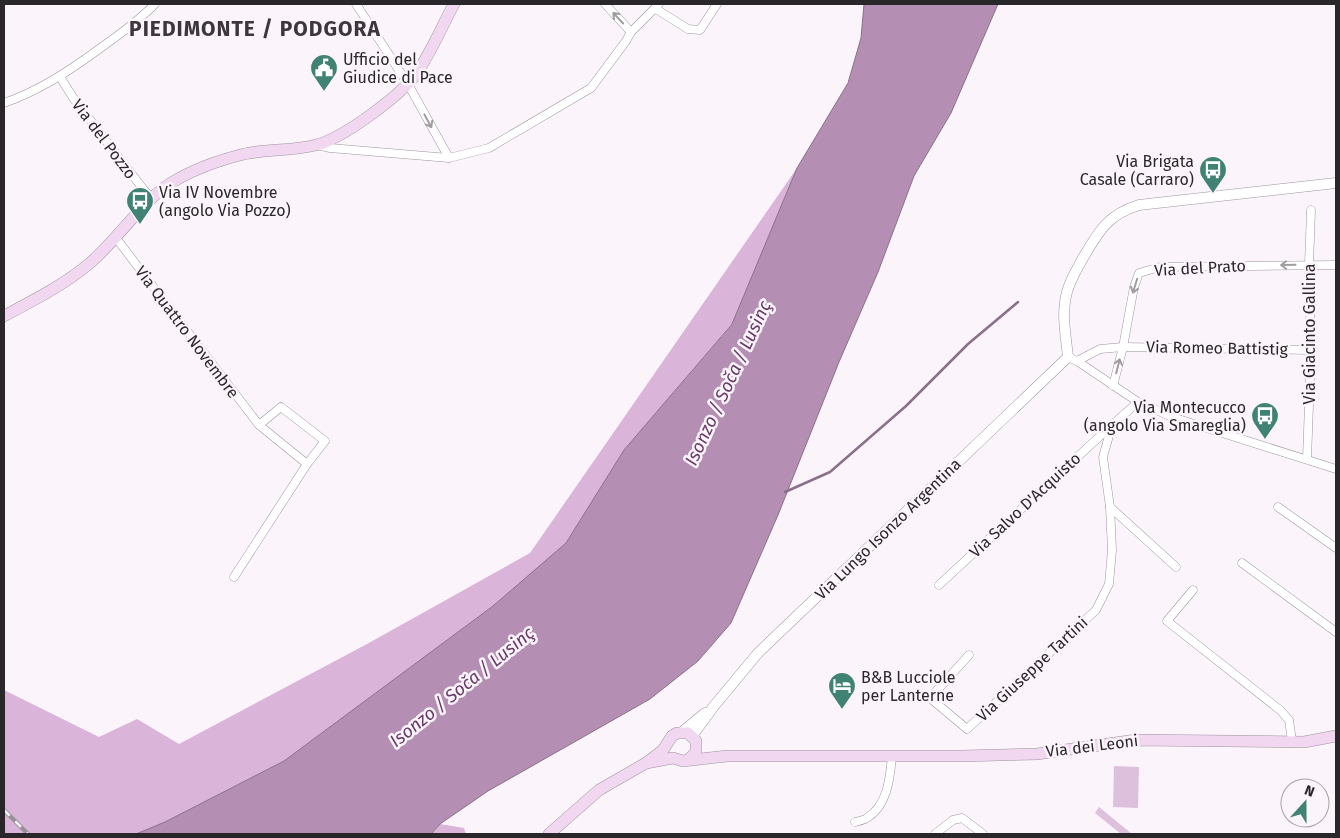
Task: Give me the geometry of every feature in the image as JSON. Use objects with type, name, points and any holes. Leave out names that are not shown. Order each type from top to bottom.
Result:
[{"type":"main road","points":[[4,316],[64,284],[91,263],[152,198],[170,184],[195,170],[244,154],[317,145],[352,128],[408,84],[417,72],[454,4]]},
{"type":"main road","name":"Via Lungo Isonzo Argentina","points":[[549,834],[599,790],[646,763],[663,750],[672,736],[677,733],[690,739],[693,756],[688,760],[683,761],[673,758],[646,763]]},
{"type":"main road","name":"Via dei Leoni","points":[[688,760],[727,756],[1037,754],[1136,740],[1304,742],[1336,736]]},
{"type":"main road","name":"Via dei Leoni","points":[[690,739],[727,756]]},
{"type":"main road","points":[[669,742],[668,748],[673,758]]},
{"type":"street","points":[[4,103],[36,90],[60,77],[117,37],[155,4]]},
{"type":"street","points":[[356,4],[408,84],[448,158]]},
{"type":"street","points":[[605,4],[631,32]]},
{"type":"street","points":[[317,145],[330,148],[448,158],[489,148],[591,88],[631,32],[657,6],[688,29],[700,30],[717,4]]},
{"type":"street","name":"Via del Pozzo","points":[[60,77],[79,106],[152,198]]},
{"type":"street","points":[[1336,184],[1139,205],[1128,208],[1101,228],[1072,278],[1066,293],[1064,317],[1072,359],[1138,402],[1172,416],[1336,468]]},
{"type":"street","name":"Via Giacinto Gallina","points":[[1307,459],[1311,350],[1309,265],[1311,210]]},
{"type":"street","name":"Via Quattro Novembre","points":[[116,238],[259,425],[307,464]]},
{"type":"street","name":"Via del Prato","points":[[1123,347],[1134,287],[1139,273],[1160,267],[1336,265]]},
{"type":"street","name":"Via Romeo Battistig","points":[[1113,386],[1123,347]]},
{"type":"street","name":"Via Romeo Battistig","points":[[1072,359],[1100,348],[1123,347],[1311,350]]},
{"type":"street","name":"Via Lungo Isonzo Argentina","points":[[690,739],[714,706],[758,654],[1072,359]]},
{"type":"street","name":"Via Salvo D'Acquisto","points":[[939,586],[1138,402]]},
{"type":"street","points":[[234,577],[307,464],[325,441],[281,407],[259,425]]},
{"type":"street","points":[[1112,425],[1103,458],[1110,507],[1176,567]]},
{"type":"street","name":"Via Giuseppe Tartini","points":[[969,655],[930,698],[967,729],[1096,610],[1109,584],[1112,550],[1110,507]]},
{"type":"street","points":[[1278,507],[1336,548]]},
{"type":"street","points":[[1242,562],[1336,632]]},
{"type":"street","points":[[1193,590],[1167,622],[1280,710],[1289,720],[1292,741]]},
{"type":"street","points":[[855,822],[867,818],[885,796],[889,784],[892,756]]},
{"type":"street","points":[[935,834],[953,820],[962,818],[983,834]]},
{"type":"shaded area","points":[[797,168],[733,322],[624,450],[566,543],[493,606],[284,761],[165,822],[136,834],[4,834],[4,690],[99,737],[137,719],[179,744],[367,644],[530,553]]},
{"type":"shaded area","points":[[1114,766],[1139,767],[1138,808],[1113,807]]},
{"type":"shaded area","points":[[1099,807],[1132,834],[1121,834],[1095,813]]},
{"type":"shaded area","points":[[440,824],[464,828],[466,834],[431,834]]},
{"type":"water","name":"Isonzo / Soča / Lusinç","points":[[864,4],[998,4],[951,113],[914,176],[878,272],[839,362],[778,515],[731,623],[698,661],[650,699],[488,791],[440,824],[431,834],[136,834],[165,822],[284,761],[493,606],[566,543],[624,450],[732,324],[797,168],[848,83],[861,38]]},
{"type":"waterway","points":[[785,492],[830,472],[906,406],[968,344],[1018,302]]},
{"type":"railway","points":[[4,810],[28,834]]},
{"type":"place","name":"Ufficio del Giudice di Pace","points":[[324,92]]},
{"type":"place","name":"Via Brigata Casale (Carraro)","points":[[1213,194]]},
{"type":"place","name":"Via IV Novembre (angolo Via Pozzo)","points":[[140,225]]},
{"type":"place","name":"Via Montecucco (angolo Via Smareglia)","points":[[1265,440]]},
{"type":"place","name":"B&B Lucciole per Lanterne","points":[[842,710]]},
{"type":"district","name":"PIEDIMONTE / PODGORA","points":[[255,29]]}]
